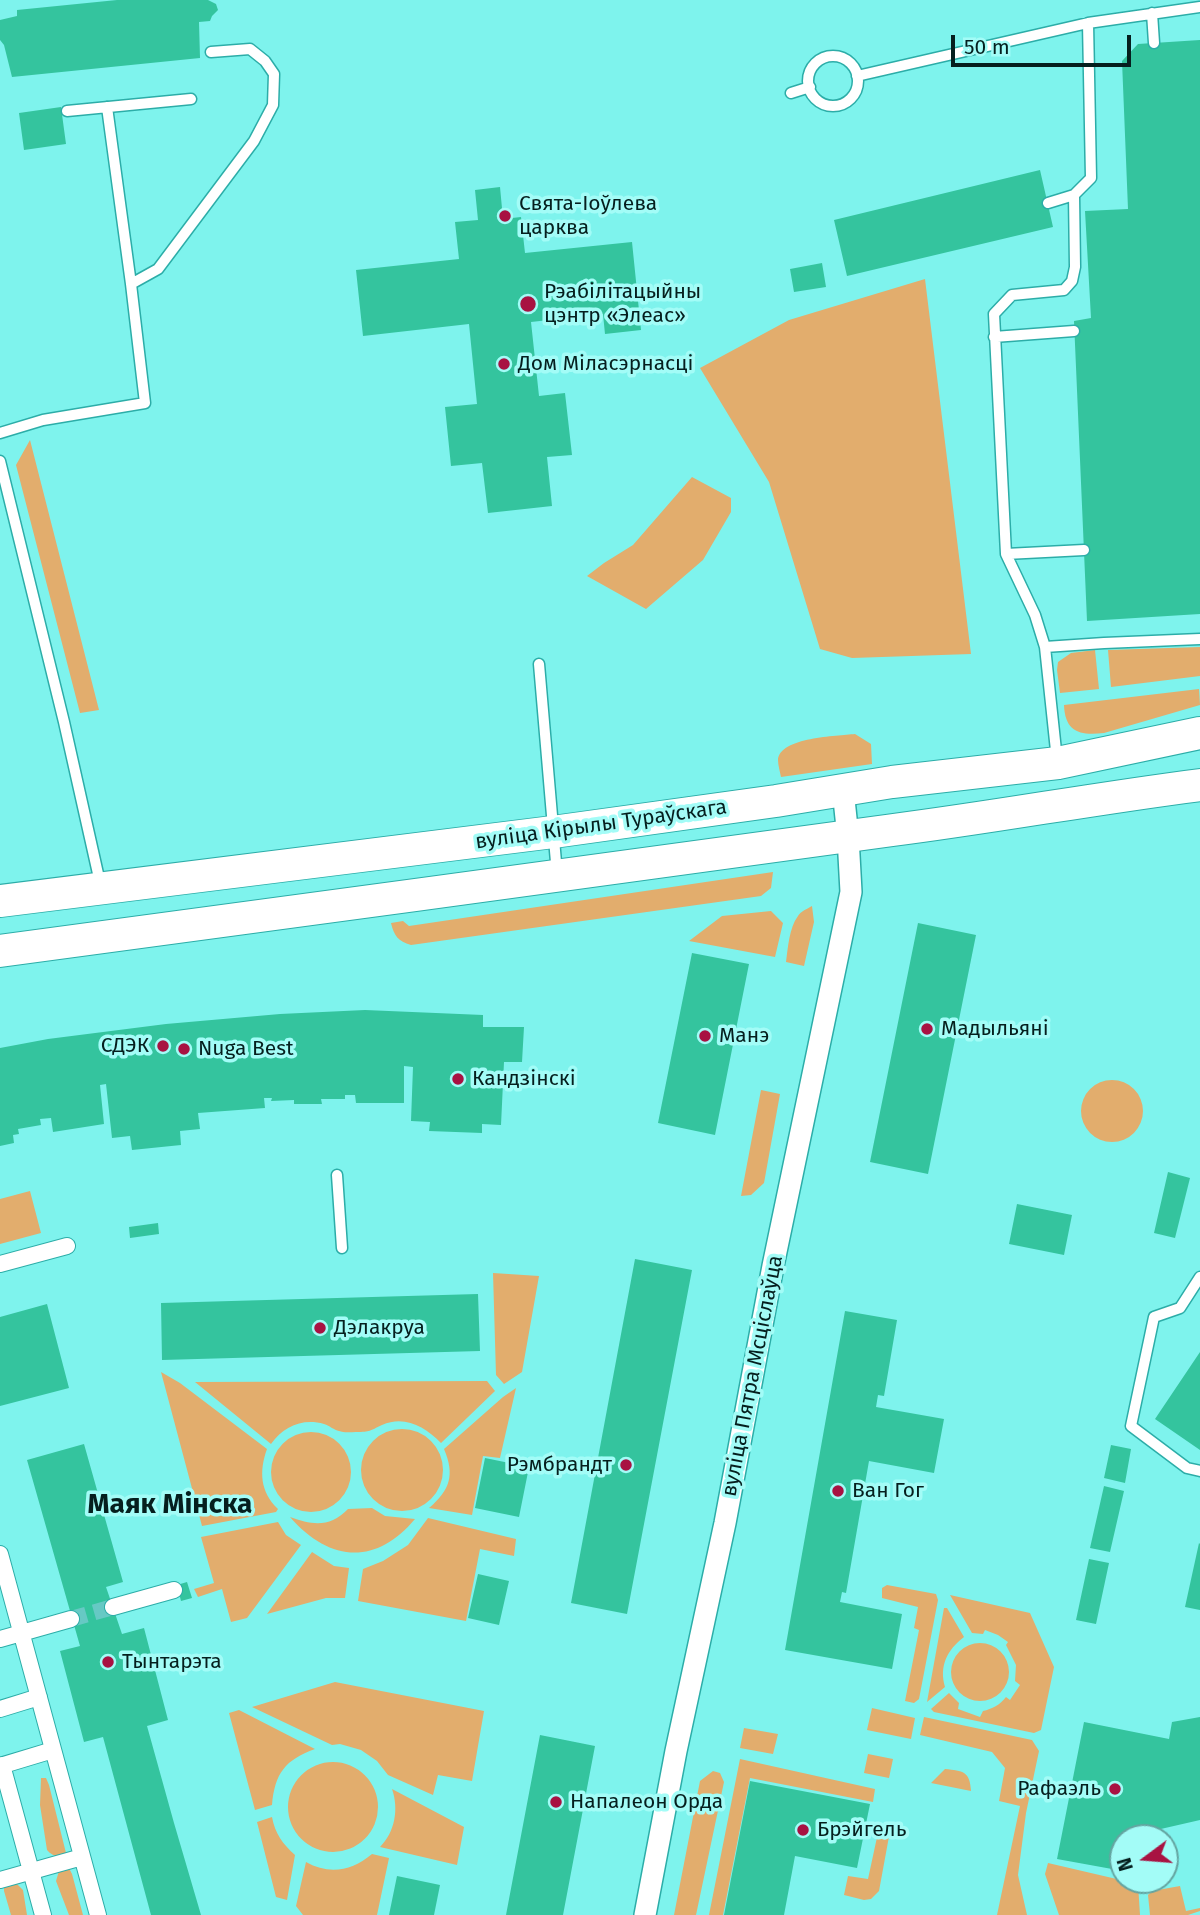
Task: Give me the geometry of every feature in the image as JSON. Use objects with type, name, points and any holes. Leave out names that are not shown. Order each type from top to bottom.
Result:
[{"type":"main road","name":"вуліца Кірылы Тураўскага","points":[[0,901],[553,832],[892,782],[1058,763],[1200,733]]},
{"type":"main road","points":[[0,951],[558,877],[1200,785]]},
{"type":"street","name":"вуліца Пятра Мсціслаўца","points":[[645,1915],[678,1740],[851,891],[843,789]]},
{"type":"street","points":[[0,1264],[67,1245]]},
{"type":"street","points":[[0,1554],[98,1915]]},
{"type":"street","points":[[113,1607],[174,1590]]},
{"type":"street","points":[[0,1639],[71,1619]]},
{"type":"street","points":[[0,1709],[39,1697]]},
{"type":"street","points":[[43,1915],[1,1765],[53,1750]]},
{"type":"street","points":[[0,1880],[82,1857]]},
{"type":"lane","points":[[857,76],[1088,23],[1200,6]]},
{"type":"lane","points":[[1152,13],[1154,43]]},
{"type":"lane","points":[[1048,203],[1074,195],[1091,178],[1088,23]]},
{"type":"lane","points":[[131,284],[158,269],[254,141],[273,105],[274,75],[265,61],[250,49],[211,52]]},
{"type":"lane","points":[[830,57],[846,59],[856,71],[858,88],[848,101],[840,105],[823,103],[816,99],[810,88],[809,76],[812,69],[817,63],[830,57]]},
{"type":"lane","points":[[791,93],[810,88]]},
{"type":"lane","points":[[67,111],[191,99]]},
{"type":"lane","points":[[0,433],[43,420],[145,403],[107,107]]},
{"type":"lane","points":[[1058,763],[1045,648],[1035,615],[1006,554],[994,314],[1013,295],[1064,290],[1072,281],[1075,267],[1074,195]]},
{"type":"lane","points":[[994,337],[1074,331]]},
{"type":"lane","points":[[0,461],[102,888]]},
{"type":"lane","points":[[1006,554],[1084,550]]},
{"type":"lane","points":[[1045,648],[1200,639]]},
{"type":"lane","points":[[539,664],[558,877]]},
{"type":"lane","points":[[337,1175],[342,1248]]},
{"type":"lane","points":[[1200,1277],[1180,1308],[1154,1317],[1131,1426],[1187,1468],[1200,1471]]},
{"type":"shaded area","points":[[925,279],[971,654],[852,658],[820,649],[769,482],[700,368],[789,320]]},
{"type":"shaded area","points":[[30,440],[99,710],[80,713],[16,465]]},
{"type":"shaded area","points":[[692,477],[731,498],[731,512],[703,560],[646,609],[587,576],[633,545]]},
{"type":"shaded area","points":[[1200,647],[1200,676],[1111,687],[1108,650]]},
{"type":"shaded area","points":[[1095,650],[1099,689],[1060,693],[1058,662],[1071,653]]},
{"type":"shaded area","points":[[1199,689],[1200,705],[1104,733],[1081,733],[1071,727],[1065,714],[1064,705]]},
{"type":"shaded area","points":[[855,734],[871,744],[872,764],[781,777],[778,760],[781,752],[788,747],[810,739]]},
{"type":"shaded area","points":[[773,872],[771,888],[761,896],[411,945],[397,937],[391,923],[403,921],[409,926]]},
{"type":"shaded area","points":[[812,906],[814,922],[804,966],[786,962],[789,938],[795,921]]},
{"type":"shaded area","points":[[771,911],[783,923],[775,957],[689,941],[722,916]]},
{"type":"shaded area","points":[[1112,1080],[1134,1089],[1143,1111],[1134,1133],[1112,1142],[1090,1133],[1081,1111],[1090,1089]]},
{"type":"shaded area","points":[[761,1090],[780,1094],[764,1183],[751,1195],[741,1196]]},
{"type":"shaded area","points":[[30,1191],[41,1233],[0,1244],[0,1199]]},
{"type":"shaded area","points":[[493,1273],[539,1276],[522,1372],[504,1384],[496,1375]]},
{"type":"shaded area","points":[[161,1372],[180,1383],[267,1449],[263,1481],[268,1496],[278,1509],[276,1512],[202,1526]]},
{"type":"shaded area","points":[[487,1381],[495,1391],[441,1443],[414,1424],[399,1421],[367,1431],[348,1432],[316,1422],[301,1423],[282,1432],[271,1444],[195,1382]]},
{"type":"shaded area","points":[[516,1388],[500,1458],[483,1456],[472,1515],[429,1508],[442,1495],[448,1482],[450,1474],[444,1449]]},
{"type":"shaded area","points":[[402,1429],[418,1432],[431,1441],[440,1454],[443,1470],[440,1486],[431,1499],[418,1508],[402,1511],[386,1508],[373,1499],[364,1486],[361,1470],[364,1454],[373,1441],[386,1432]]},
{"type":"shaded area","points":[[303,1432],[319,1432],[340,1443],[351,1464],[351,1480],[340,1501],[319,1512],[303,1512],[289,1506],[277,1494],[271,1480],[271,1464],[277,1450],[289,1438]]},
{"type":"shaded area","points":[[372,1508],[385,1516],[415,1519],[384,1545],[369,1551],[352,1552],[336,1550],[321,1543],[290,1517],[321,1523],[334,1519],[348,1509]]},
{"type":"shaded area","points":[[428,1518],[516,1539],[514,1556],[480,1549],[466,1621],[358,1601],[363,1569],[383,1561],[408,1545]]},
{"type":"shaded area","points":[[278,1522],[286,1535],[301,1545],[247,1618],[231,1622],[222,1589],[198,1597],[194,1589],[214,1583],[201,1537]]},
{"type":"shaded area","points":[[312,1552],[334,1566],[349,1568],[345,1598],[326,1598],[267,1614]]},
{"type":"shaded area","points":[[887,1585],[936,1594],[938,1600],[919,1699],[914,1703],[905,1701],[919,1630],[914,1628],[918,1607],[882,1598],[882,1588]]},
{"type":"shaded area","points":[[950,1595],[1030,1613],[1054,1667],[1041,1730],[1034,1733],[934,1712],[931,1709],[949,1693],[959,1703],[958,1709],[980,1717],[983,1711],[996,1706],[1006,1697],[1010,1700],[1020,1685],[1015,1681],[1016,1665],[1006,1645],[1008,1642],[985,1630],[983,1634],[972,1633]]},
{"type":"shaded area","points":[[944,1608],[947,1608],[964,1637],[953,1647],[946,1659],[943,1672],[945,1687],[927,1702]]},
{"type":"shaded area","points":[[974,1643],[986,1643],[1001,1651],[1009,1666],[1009,1678],[1001,1693],[986,1701],[974,1701],[959,1693],[951,1678],[951,1666],[959,1651]]},
{"type":"shaded area","points":[[335,1682],[484,1711],[472,1781],[438,1775],[433,1795],[388,1775],[377,1761],[361,1750],[340,1744],[332,1745],[252,1707]]},
{"type":"shaded area","points":[[872,1708],[915,1718],[911,1739],[867,1730]]},
{"type":"shaded area","points":[[239,1710],[315,1749],[296,1758],[283,1769],[276,1784],[272,1805],[255,1810],[229,1713]]},
{"type":"shaded area","points":[[924,1717],[1032,1740],[1039,1751],[1026,1813],[1018,1875],[1027,1915],[997,1915],[1020,1806],[999,1801],[1005,1768],[992,1752],[920,1735]]},
{"type":"shaded area","points":[[744,1728],[778,1734],[773,1754],[740,1748]]},
{"type":"shaded area","points":[[868,1754],[893,1759],[889,1778],[864,1773]]},
{"type":"shaded area","points":[[740,1759],[875,1789],[873,1802],[750,1778],[723,1915],[709,1915]]},
{"type":"shaded area","points":[[333,1762],[350,1766],[365,1775],[374,1790],[378,1807],[374,1824],[365,1839],[350,1848],[333,1852],[316,1848],[301,1839],[292,1824],[288,1807],[292,1790],[301,1775],[316,1766]]},
{"type":"shaded area","points":[[945,1769],[964,1773],[969,1779],[971,1791],[931,1783]]},
{"type":"shaded area","points":[[713,1771],[720,1773],[724,1782],[696,1915],[674,1915],[700,1781]]},
{"type":"shaded area","points":[[41,1778],[46,1778],[49,1785],[66,1853],[61,1856],[47,1850],[40,1805]]},
{"type":"shaded area","points":[[392,1789],[464,1827],[457,1865],[380,1847],[394,1820]]},
{"type":"shaded area","points":[[272,1817],[280,1838],[295,1855],[287,1900],[276,1897],[257,1822]]},
{"type":"shaded area","points":[[879,1828],[890,1831],[879,1891],[871,1899],[864,1900],[844,1895],[848,1876],[868,1879]]},
{"type":"shaded area","points":[[372,1854],[389,1858],[377,1915],[303,1915],[296,1906],[306,1862],[332,1870],[356,1864]]},
{"type":"shaded area","points":[[1048,1863],[1109,1877],[1109,1894],[1139,1894],[1140,1915],[1059,1915],[1045,1874]]},
{"type":"shaded area","points":[[69,1868],[83,1915],[69,1915],[56,1881],[59,1871]]},
{"type":"shaded area","points":[[7,1884],[17,1884],[23,1890],[27,1915],[11,1915],[4,1891]]},
{"type":"shaded area","points":[[1179,1886],[1186,1911],[1200,1908],[1200,1911],[1188,1915],[1150,1915],[1149,1894],[1179,1894]]},
{"type":"building","points":[[117,0],[208,0],[216,4],[218,10],[210,21],[199,22],[200,58],[12,77],[4,45],[0,40],[0,20],[17,16],[17,10]]},
{"type":"building","points":[[1200,40],[1200,614],[1087,621],[1074,321],[1091,318],[1085,211],[1128,209],[1122,61],[1138,44]]},
{"type":"building","points":[[61,107],[66,144],[24,150],[19,113]]},
{"type":"building","points":[[1040,170],[1053,227],[847,276],[834,220]]},
{"type":"building","name":"Дом Міласэрнасці","points":[[500,187],[503,219],[521,217],[525,253],[632,242],[641,330],[605,334],[603,314],[531,322],[539,396],[565,393],[572,455],[547,457],[552,506],[488,513],[482,463],[451,466],[445,407],[477,404],[469,324],[363,336],[356,270],[459,259],[455,222],[478,220],[475,190]]},
{"type":"building","points":[[822,263],[826,287],[794,292],[790,269]]},
{"type":"building","name":"Мадыльяні","points":[[918,923],[976,935],[928,1174],[870,1162]]},
{"type":"building","name":"Манэ","points":[[692,953],[749,964],[715,1135],[658,1123]]},
{"type":"building","points":[[365,1010],[483,1015],[483,1027],[524,1027],[522,1062],[504,1062],[501,1125],[482,1124],[482,1133],[429,1131],[430,1122],[411,1121],[413,1067],[404,1066],[404,1103],[356,1103],[355,1095],[345,1095],[345,1099],[321,1099],[322,1104],[294,1104],[294,1100],[271,1101],[272,1098],[264,1098],[265,1108],[198,1113],[200,1129],[180,1131],[181,1145],[132,1150],[130,1136],[112,1138],[106,1084],[100,1085],[104,1124],[53,1132],[51,1118],[40,1119],[41,1125],[18,1129],[19,1134],[13,1135],[14,1143],[0,1146],[0,1048],[166,1024]]},
{"type":"building","points":[[1168,1172],[1190,1178],[1175,1238],[1154,1233]]},
{"type":"building","points":[[1017,1204],[1072,1215],[1064,1255],[1009,1244]]},
{"type":"building","points":[[158,1223],[159,1234],[130,1238],[129,1227]]},
{"type":"building","name":"Рэмбрандт","points":[[635,1259],[692,1270],[627,1614],[571,1603]]},
{"type":"building","name":"Дэлакруа","points":[[478,1294],[480,1351],[162,1360],[161,1303]]},
{"type":"building","points":[[47,1304],[69,1388],[0,1406],[0,1317]]},
{"type":"building","name":"Ван Гог","points":[[845,1311],[897,1320],[884,1396],[878,1395],[876,1407],[944,1419],[934,1473],[869,1461],[846,1593],[842,1592],[840,1602],[902,1614],[892,1669],[785,1650]]},
{"type":"building","points":[[1200,1352],[1200,1450],[1155,1419]]},
{"type":"building","points":[[84,1444],[123,1582],[106,1587],[122,1634],[144,1628],[168,1720],[147,1726],[201,1915],[151,1915],[103,1737],[84,1742],[60,1651],[80,1646],[27,1460]]},
{"type":"building","points":[[1111,1445],[1131,1449],[1125,1483],[1104,1478]]},
{"type":"building","points":[[485,1458],[529,1467],[519,1517],[475,1508]]},
{"type":"building","points":[[1104,1486],[1124,1491],[1110,1552],[1090,1548]]},
{"type":"building","points":[[1200,1544],[1200,1610],[1185,1607]]},
{"type":"building","points":[[1089,1559],[1109,1563],[1096,1624],[1076,1620]]},
{"type":"building","points":[[478,1574],[509,1581],[499,1625],[468,1618]]},
{"type":"building","points":[[187,1582],[192,1598],[181,1601],[177,1585]]},
{"type":"building","name":"Рафаэль","points":[[1200,1717],[1200,1820],[1179,1825],[1109,1824],[1109,1868],[1057,1859],[1084,1722],[1169,1739],[1172,1722]]},
{"type":"building","name":"Напалеон Орда","points":[[540,1735],[595,1746],[563,1915],[506,1915]]},
{"type":"building","name":"Брэйгель","points":[[750,1781],[870,1804],[857,1868],[795,1856],[784,1915],[724,1915]]},
{"type":"building","points":[[397,1876],[440,1885],[434,1915],[389,1915]]},
{"type":"tunnel","points":[[71,1619],[113,1607]]},
{"type":"place","name":"Свята-Іоўлева царква","points":[[505,216]]},
{"type":"place","name":"Рэабілітацыйны цэнтр «Элеас»","points":[[528,304]]},
{"type":"place","name":"Дом Міласэрнасці","points":[[504,364]]},
{"type":"place","name":"Мадыльяні","points":[[927,1029]]},
{"type":"place","name":"Манэ","points":[[705,1036]]},
{"type":"place","name":"СДЭК","points":[[163,1046]]},
{"type":"place","name":"Nuga Best","points":[[184,1049]]},
{"type":"place","name":"Кандзінскі","points":[[458,1079]]},
{"type":"place","name":"Дэлакруа","points":[[320,1328]]},
{"type":"place","name":"Рэмбрандт","points":[[626,1465]]},
{"type":"place","name":"Ван Гог","points":[[838,1491]]},
{"type":"place","name":"Тынтарэта","points":[[108,1662]]},
{"type":"place","name":"Рафаэль","points":[[1115,1789]]},
{"type":"place","name":"Напалеон Орда","points":[[556,1802]]},
{"type":"place","name":"Брэйгель","points":[[803,1830]]},
{"type":"district","name":"Маяк Мінска","points":[[170,1505]]}]
